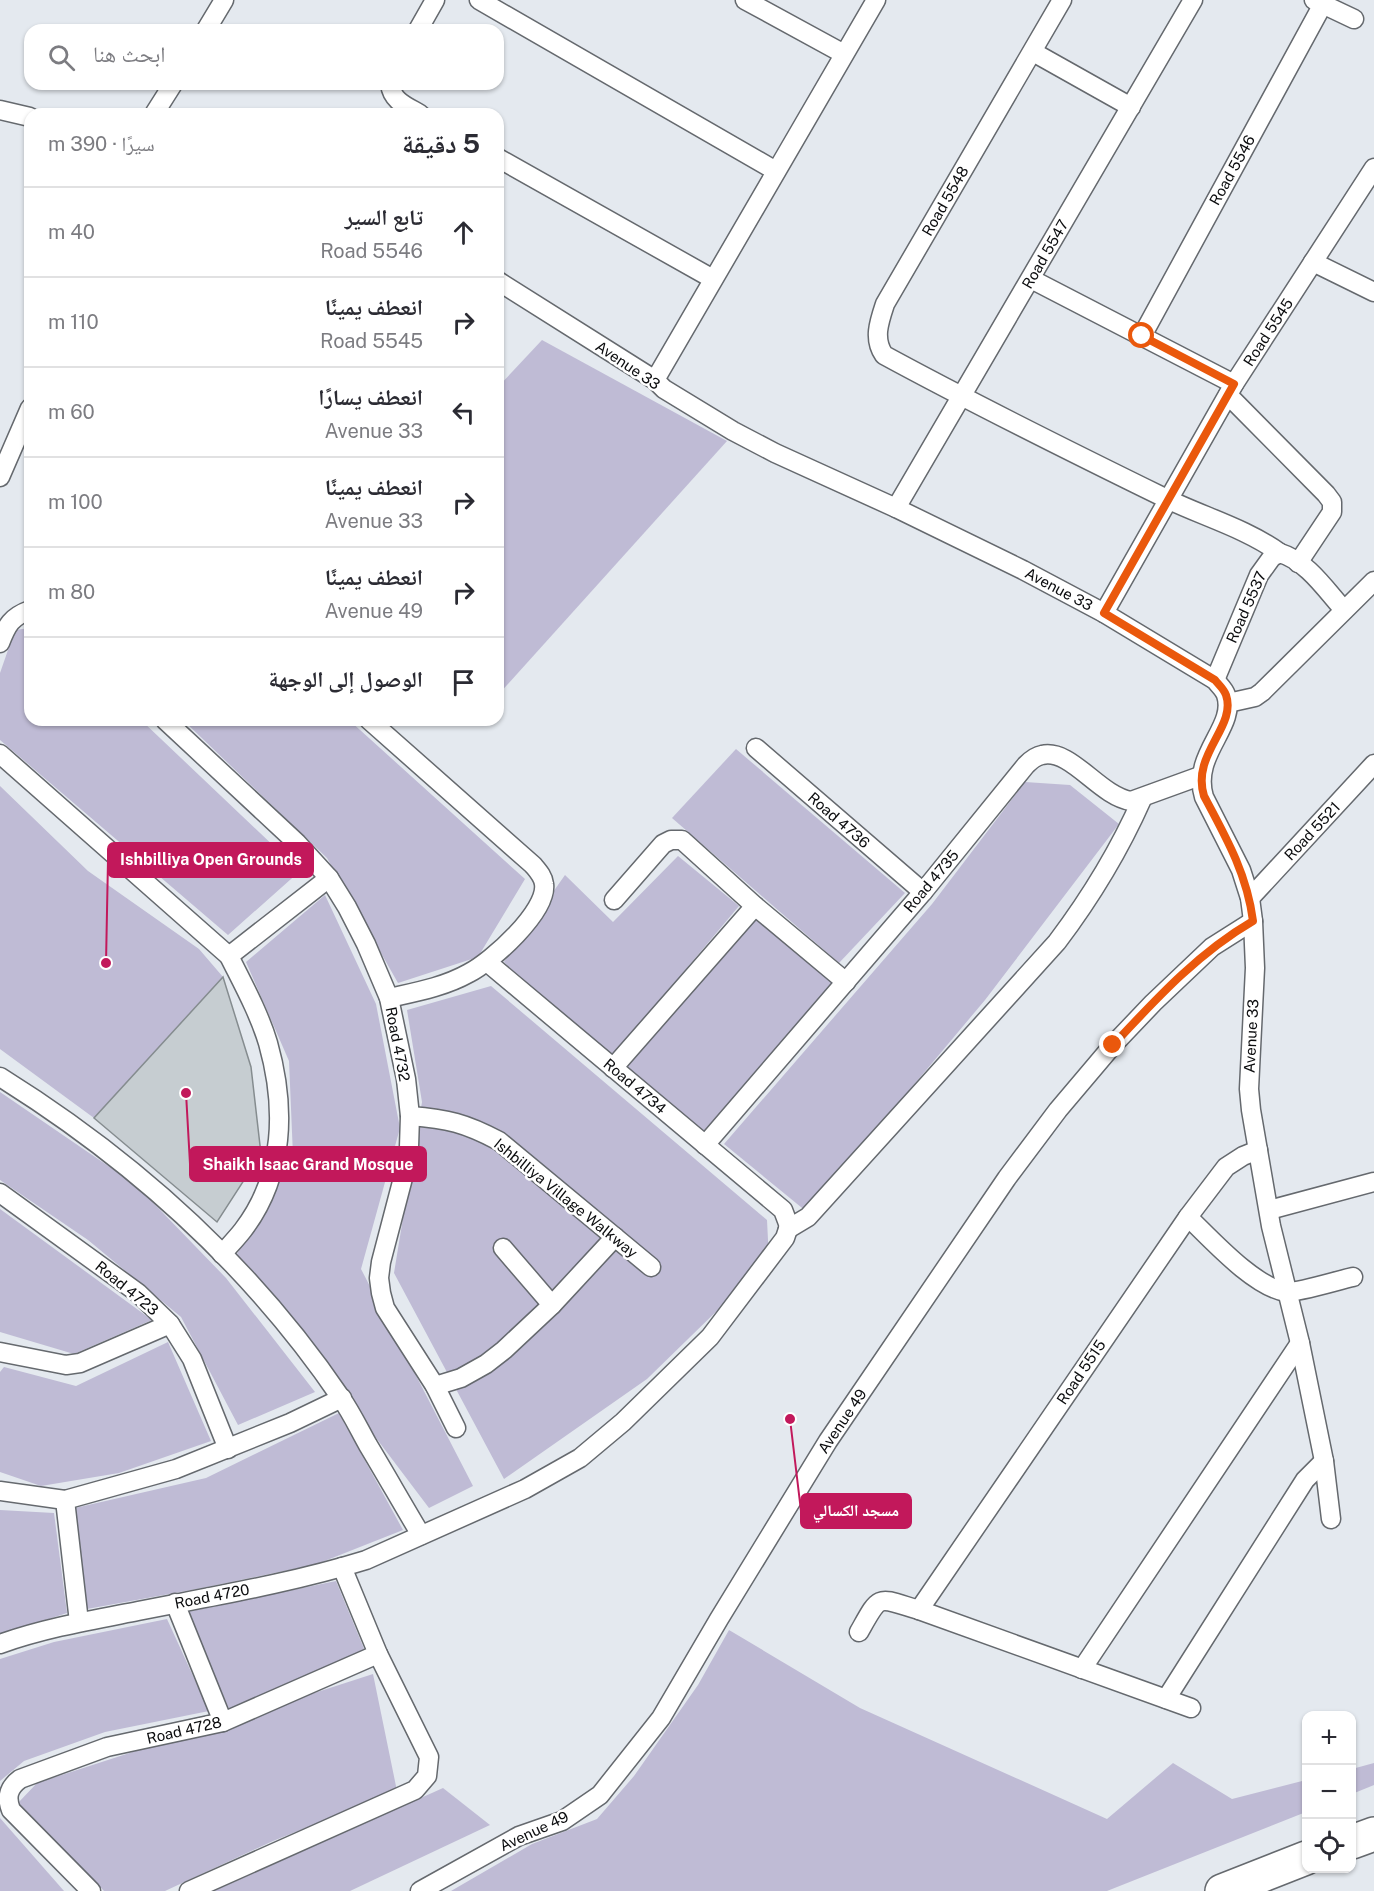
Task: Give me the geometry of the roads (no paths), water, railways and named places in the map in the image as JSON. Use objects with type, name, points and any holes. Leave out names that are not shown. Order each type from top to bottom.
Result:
[{"type":"highway","points":[[1356,1841],[1374,1834]]},
{"type":"highway","points":[[1222,1891],[1302,1860]]},
{"type":"street","points":[[210,24],[224,0]]},
{"type":"street","points":[[421,24],[435,0]]},
{"type":"street","points":[[479,0],[776,171]]},
{"type":"street","points":[[746,0],[844,54]]},
{"type":"street","points":[[655,380],[876,0]]},
{"type":"street","name":"Road 5548","points":[[961,397],[884,355],[877,339],[879,321],[885,304],[1062,0]]},
{"type":"street","name":"Road 5547","points":[[896,508],[1193,0]]},
{"type":"street","name":"Road 5546","points":[[1142,336],[1318,2],[1354,19]]},
{"type":"street","points":[[1033,52],[1131,107]]},
{"type":"street","points":[[158,108],[169,90]]},
{"type":"street","points":[[391,90],[398,102],[409,108]]},
{"type":"street","points":[[0,110],[24,116]]},
{"type":"street","points":[[504,161],[713,279]]},
{"type":"street","name":"Road 5545","points":[[1104,613],[1231,389],[1374,168]]},
{"type":"street","points":[[1313,262],[1374,292]]},
{"type":"street","points":[[1031,279],[1142,336],[1231,389],[1332,502],[1332,512],[1298,563]]},
{"type":"street","name":"Avenue 33","points":[[504,285],[655,380],[664,390],[774,453],[896,508],[1023,570],[1104,613],[1215,680],[1225,692],[1228,703]]},
{"type":"street","points":[[961,397],[1168,499],[1263,541],[1305,567],[1344,610]]},
{"type":"street","points":[[0,477],[24,422]]},
{"type":"street","name":"Road 5537","points":[[1215,680],[1259,575],[1272,557],[1280,553]]},
{"type":"street","points":[[1200,776],[1227,716],[1228,703],[1255,697],[1262,692],[1374,581]]},
{"type":"street","points":[[0,643],[7,627],[17,615],[24,612]]},
{"type":"street","name":"Road 4732","points":[[171,726],[297,843],[329,878],[366,944],[389,998],[406,1080],[410,1116],[409,1147],[404,1178],[381,1262],[379,1278],[381,1293],[385,1308],[435,1386],[456,1428]]},
{"type":"street","points":[[376,726],[533,865],[544,885],[544,896],[539,907],[488,962],[451,982],[389,998]]},
{"type":"street","name":"Road 4736","points":[[756,748],[923,892]]},
{"type":"street","points":[[0,754],[229,956],[249,996],[267,1041],[278,1089],[280,1135],[273,1169],[261,1200],[244,1229],[222,1254]]},
{"type":"street","name":"Road 4735","points":[[705,1145],[923,892],[1026,765],[1042,755],[1066,759],[1110,794],[1120,800],[1131,801],[1142,799],[1200,776]]},
{"type":"street","name":"Road 5521","points":[[1250,898],[1374,764]]},
{"type":"street","name":"Avenue 33","points":[[1200,776],[1204,796],[1241,870],[1250,898],[1255,968],[1249,1089],[1251,1110],[1270,1218],[1300,1343],[1324,1461],[1331,1519]]},
{"type":"street","points":[[0,1077],[81,1131],[123,1163],[173,1205],[222,1254],[283,1321],[342,1398],[421,1535],[525,1489],[580,1458],[623,1422],[710,1337],[786,1238],[788,1229],[808,1217],[1057,942],[1104,873],[1142,799]]},
{"type":"street","points":[[614,900],[663,844],[671,840],[682,840],[755,906],[846,982]]},
{"type":"street","points":[[229,956],[329,878]]},
{"type":"street","points":[[613,1068],[755,906]]},
{"type":"street","name":"Avenue 49","points":[[420,1891],[519,1836],[562,1821],[600,1795],[661,1718],[828,1441],[1013,1169],[1058,1110],[1113,1045],[1153,1003],[1212,947],[1253,921]]},
{"type":"street","name":"Road 4734","points":[[488,962],[783,1210],[788,1229]]},
{"type":"street","name":"Ishbilliya Village Walkway","points":[[410,1116],[441,1118],[471,1126],[499,1141],[651,1267]]},
{"type":"street","name":"Road 5515","points":[[919,1610],[1188,1217],[1226,1167],[1258,1150]]},
{"type":"street","points":[[1270,1218],[1374,1182]]},
{"type":"street","name":"Road 4723","points":[[0,1193],[138,1293],[170,1324],[192,1359],[228,1449]]},
{"type":"street","points":[[1188,1217],[1257,1280],[1270,1287],[1287,1292],[1353,1277]]},
{"type":"street","points":[[435,1386],[461,1378],[486,1364],[552,1305],[615,1238]]},
{"type":"street","points":[[503,1248],[552,1305]]},
{"type":"street","points":[[0,1352],[66,1365],[80,1363],[170,1324]]},
{"type":"street","points":[[1082,1669],[1300,1343]]},
{"type":"street","points":[[0,1491],[65,1500],[176,1469],[290,1423],[342,1398]]},
{"type":"street","points":[[1166,1700],[1305,1480],[1324,1461]]},
{"type":"street","points":[[65,1500],[79,1622]]},
{"type":"street","name":"Road 4720","points":[[0,1644],[79,1622],[342,1568],[366,1560],[421,1535]]},
{"type":"street","points":[[189,1891],[415,1790],[427,1776],[429,1757],[378,1654],[342,1568]]},
{"type":"street","points":[[859,1632],[873,1608],[882,1600],[888,1600],[1191,1708]]},
{"type":"street","points":[[176,1603],[223,1722]]},
{"type":"street","name":"Road 4728","points":[[4,1797],[20,1779],[107,1747],[223,1722],[378,1654]]},
{"type":"street","points":[[4,1797],[11,1810],[91,1891]]},
{"type":"place","name":"Ishbilliya Open Grounds","points":[[106,963]]},
{"type":"place","name":"Shaikh Isaac Grand Mosque","points":[[186,1093]]},
{"type":"place","name":"مسجد الكسالي","points":[[790,1419]]}]
